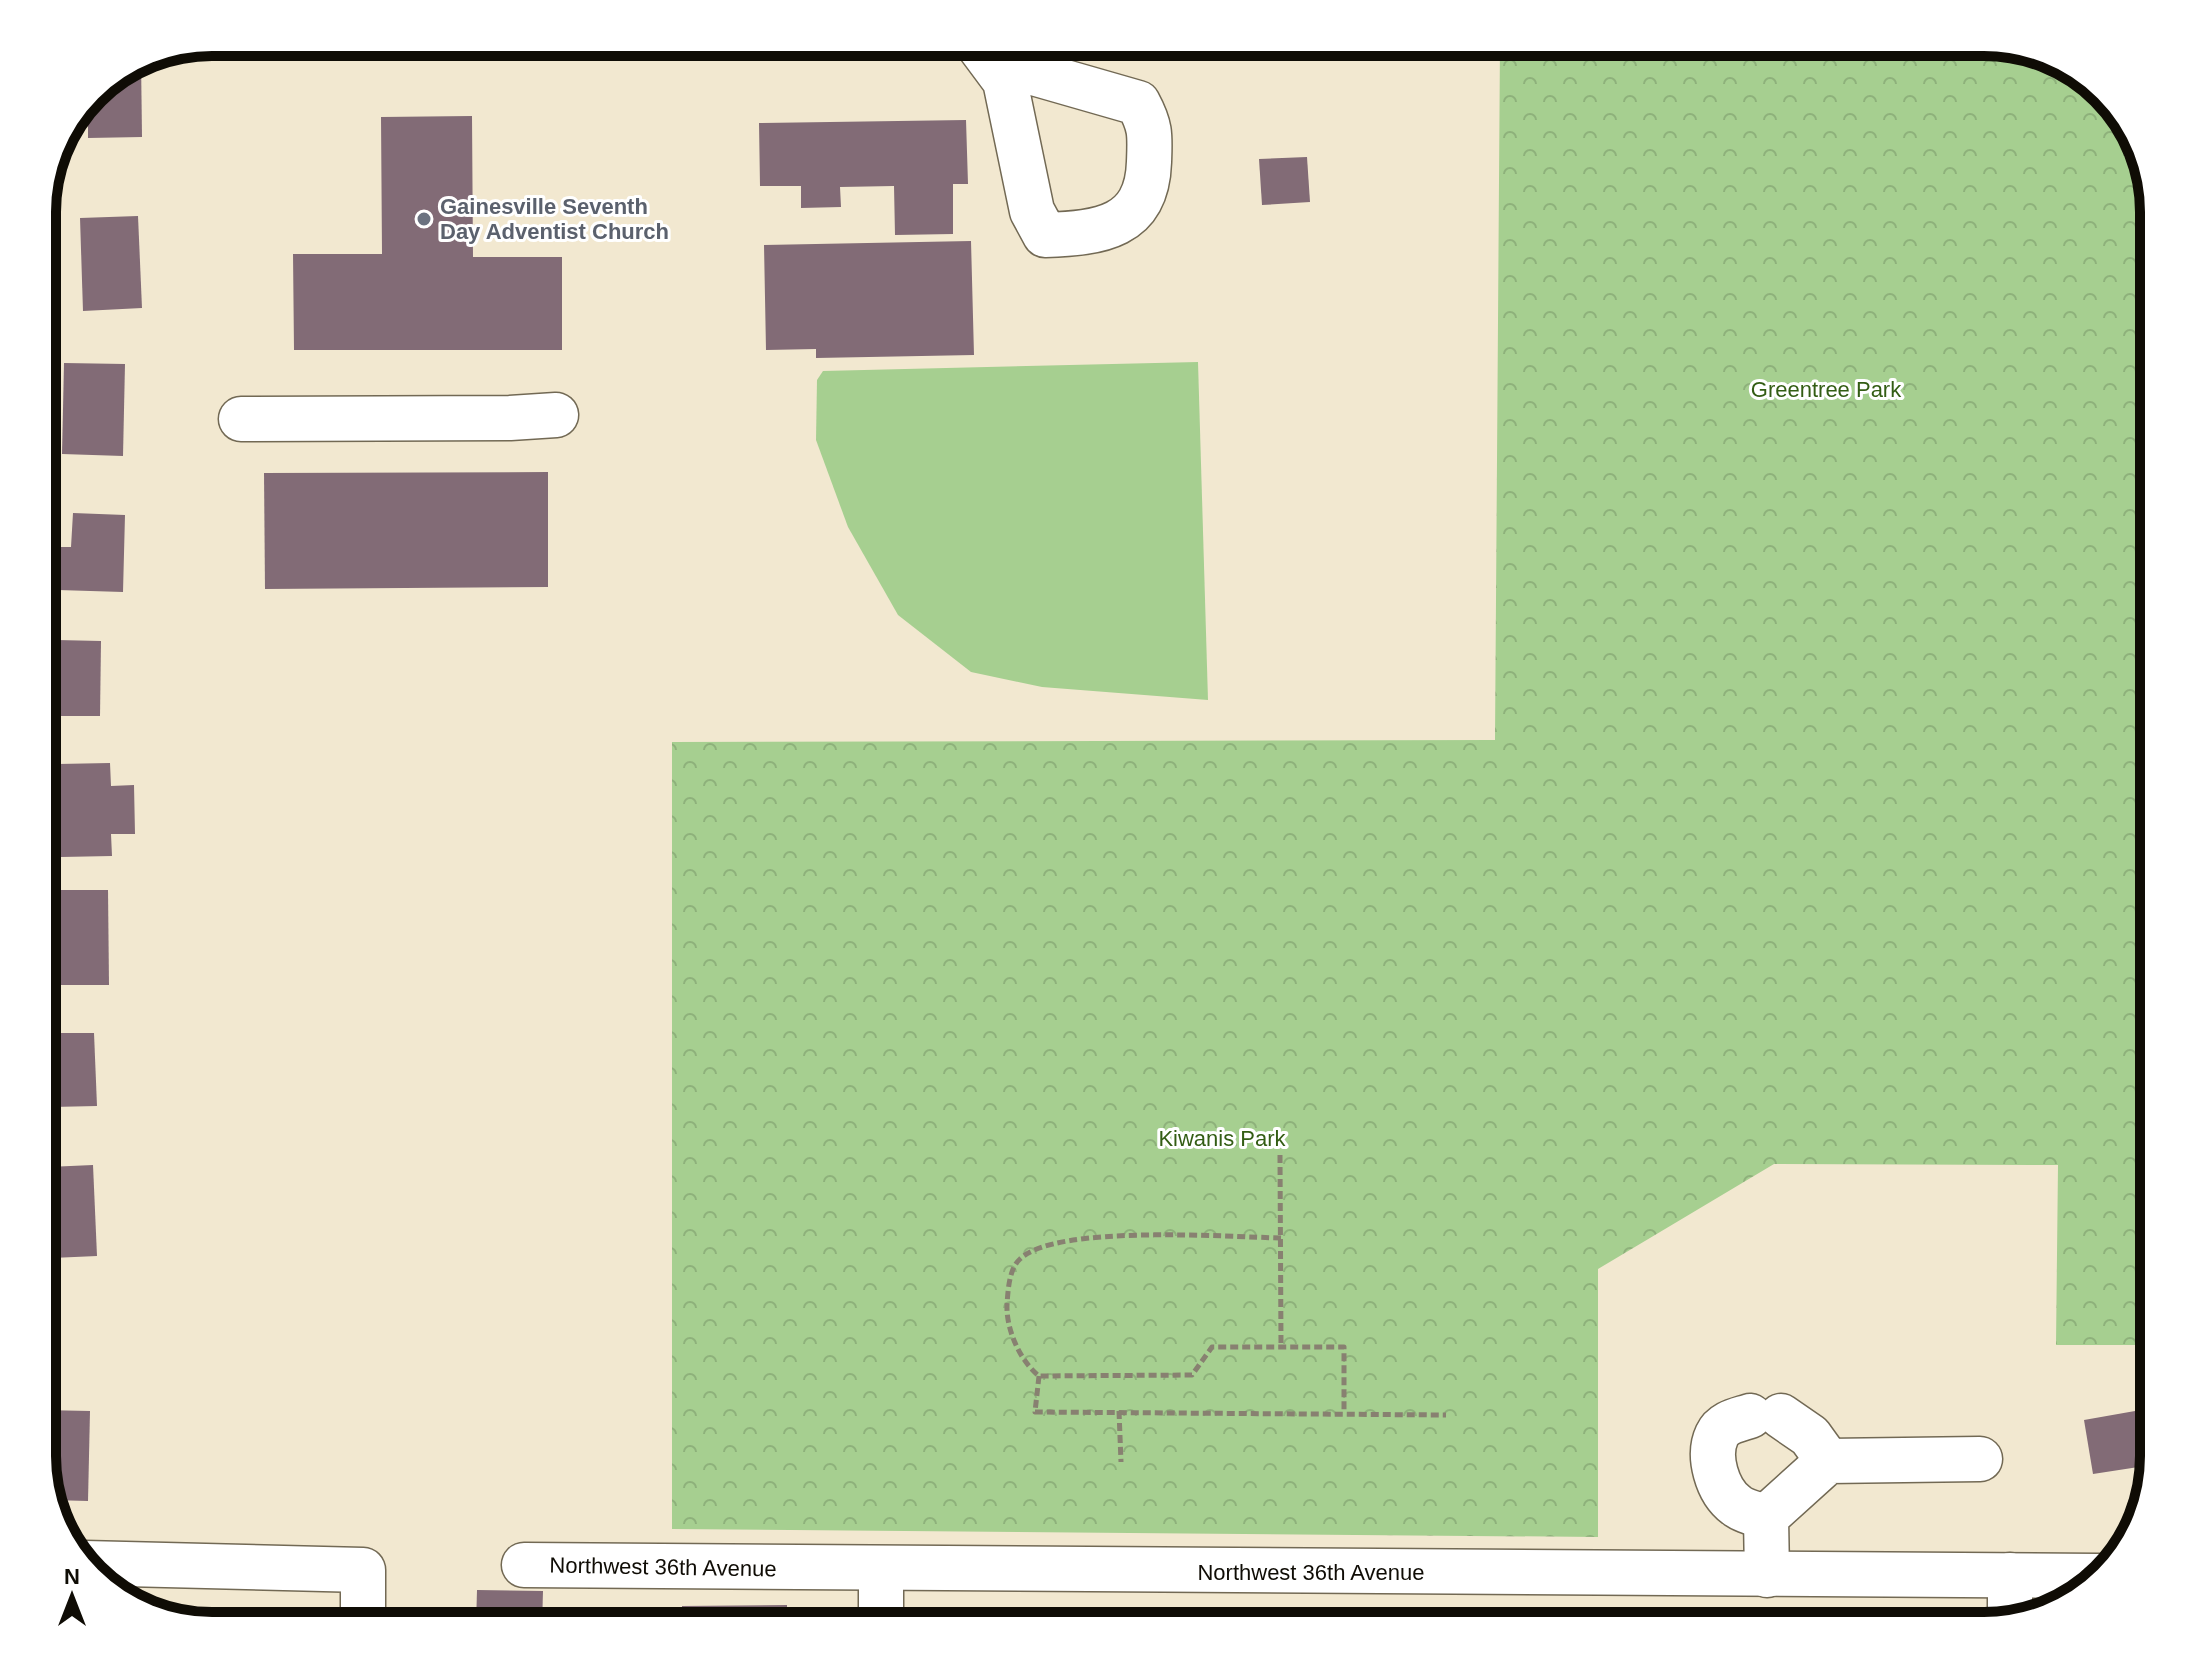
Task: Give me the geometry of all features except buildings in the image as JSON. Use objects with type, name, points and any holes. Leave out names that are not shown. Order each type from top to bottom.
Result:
[{"type":"street","points":[[986,56],[1005,81]]},
{"type":"street","points":[[241,419],[510,418],[556,415]]},
{"type":"street","points":[[1766,1517],[1736,1506],[1718,1480],[1713,1458],[1718,1433],[1730,1422],[1766,1416],[1810,1436],[1828,1461]]},
{"type":"street","points":[[1767,1575],[1766,1517],[1828,1461],[1980,1459]]},
{"type":"street","points":[[112,1564],[363,1570],[363,1612]]},
{"type":"street","name":"Northwest 36th Avenue","points":[[524,1565],[2083,1576]]},
{"type":"street","points":[[881,1569],[881,1612]]},
{"type":"street","points":[[2010,1575],[2010,1610]]},
{"type":"path","points":[[1280,1155],[1281,1345]]},
{"type":"path","points":[[1281,1238],[1085,1238],[1045,1245],[1020,1259],[1010,1277],[1007,1308],[1014,1341],[1039,1376],[1035,1412],[1446,1415]]},
{"type":"path","points":[[1039,1376],[1192,1375],[1212,1347],[1344,1347],[1344,1413]]},
{"type":"path","points":[[1119,1411],[1121,1462]]},
{"type":"green space","points":[[1500,56],[2005,57],[2044,68],[2079,88],[2114,125],[2132,162],[2139,191],[2140,1345],[2056,1345],[2058,1165],[1774,1164],[1598,1269],[1598,1537],[672,1529],[672,742],[1495,740]]},
{"type":"green space","points":[[1198,362],[1208,700],[1042,687],[971,672],[898,615],[848,527],[816,440],[817,380],[823,371]]},
{"type":"place","name":"Gainesville Seventh Day Adventist Church","points":[[424,219]]},
{"type":"park label","name":"Greentree Park","points":[[1826,389]]},
{"type":"park label","name":"Kiwanis Park","points":[[1222,1138]]}]
